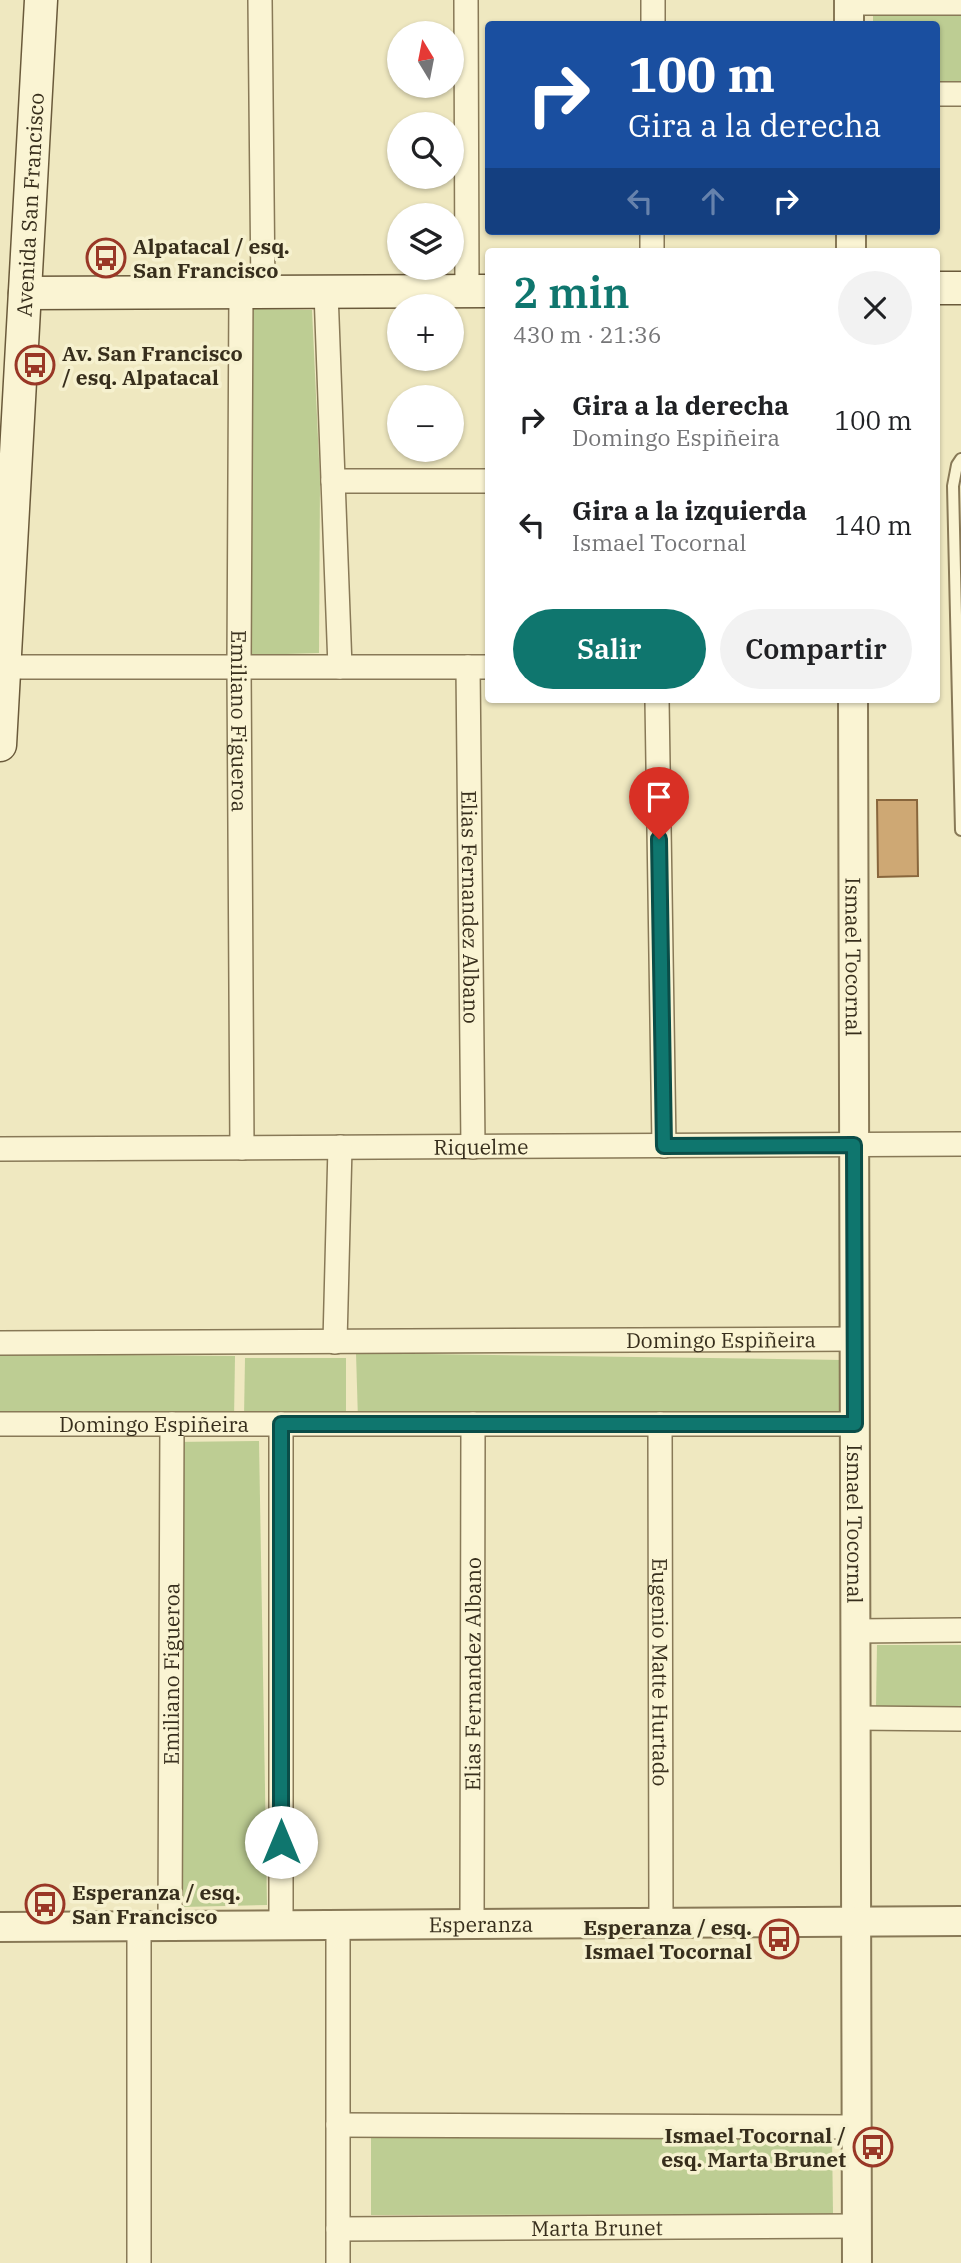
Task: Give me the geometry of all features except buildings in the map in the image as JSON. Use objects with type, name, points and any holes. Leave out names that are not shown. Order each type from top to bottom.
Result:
[{"type":"main road","name":"Avenida San Francisco","points":[[0,745],[41,0]]},
{"type":"main road","points":[[940,288],[961,288]]},
{"type":"main road","points":[[25,293],[478,291]]},
{"type":"street","name":"Emiliano Figueroa","points":[[242,1148],[239,667],[260,0]]},
{"type":"street","points":[[466,0],[478,291]]},
{"type":"street","points":[[653,0],[653,21]]},
{"type":"street","points":[[849,9],[961,3]]},
{"type":"street","points":[[940,94],[961,94]]},
{"type":"street","points":[[326,292],[340,667]]},
{"type":"street","points":[[333,481],[485,481]]},
{"type":"street","points":[[4,667],[478,667]]},
{"type":"street","name":"Elias Fernandez Albano","points":[[473,1147],[478,667]]},
{"type":"street","points":[[657,703],[664,1146]]},
{"type":"street","name":"Ismael Tocornal","points":[[853,703],[857,2263]]},
{"type":"street","name":"Riquelme","points":[[0,1149],[961,1144]]},
{"type":"street","points":[[335,1342],[340,1147]]},
{"type":"street","name":"Domingo Espiñeira","points":[[0,1343],[855,1339]]},
{"type":"street","name":"Domingo Espiñeira","points":[[0,1424],[855,1424]]},
{"type":"street","name":"Emiliano Figueroa","points":[[170,1926],[172,1424]]},
{"type":"street","points":[[281,1424],[281,1925]]},
{"type":"street","name":"Elias Fernandez Albano","points":[[472,1924],[473,1424]]},
{"type":"street","name":"Eugenio Matte Hurtado","points":[[660,1424],[661,1923]]},
{"type":"street","points":[[855,1631],[961,1630]]},
{"type":"street","points":[[856,1718],[961,1719]]},
{"type":"street","name":"Esperanza","points":[[0,1927],[961,1921]]},
{"type":"street","points":[[338,1924],[338,2263]]},
{"type":"street","points":[[139,1926],[139,2263]]},
{"type":"street","points":[[338,2125],[857,2127]]},
{"type":"street","name":"Marta Brunet","points":[[338,2229],[857,2226]]},
{"type":"lane","points":[[961,459],[957,465],[953,486],[961,830]]},
{"type":"green space","points":[[873,13],[961,13],[961,90],[940,90],[940,21],[873,21]]},
{"type":"green space","points":[[251,309],[312,310],[320,481],[319,653],[252,655]]},
{"type":"green space","points":[[356,1353],[843,1360],[840,1416],[358,1420]]},
{"type":"green space","points":[[0,1354],[235,1356],[234,1420],[0,1418]]},
{"type":"green space","points":[[245,1358],[346,1358],[346,1417],[244,1417]]},
{"type":"green space","points":[[259,1441],[267,1905],[182,1907],[174,1442]]},
{"type":"green space","points":[[877,1645],[961,1645],[961,1708],[876,1707]]},
{"type":"green space","points":[[832,2134],[833,2214],[371,2215],[371,2135]]},
{"type":"place","name":"Alpatacal / esq. San Francisco","points":[[106,258]]},
{"type":"place","name":"Av. San Francisco / esq. Alpatacal","points":[[35,365]]},
{"type":"place","name":"Esperanza / esq. San Francisco","points":[[45,1904]]},
{"type":"place","name":"Esperanza / esq. Ismael Tocornal","points":[[779,1939]]},
{"type":"place","name":"Ismael Tocornal / esq. Marta Brunet","points":[[873,2147]]},
{"type":"route","points":[[281,1842],[281,1424],[855,1424],[854,1145],[664,1146],[659,839]]}]
